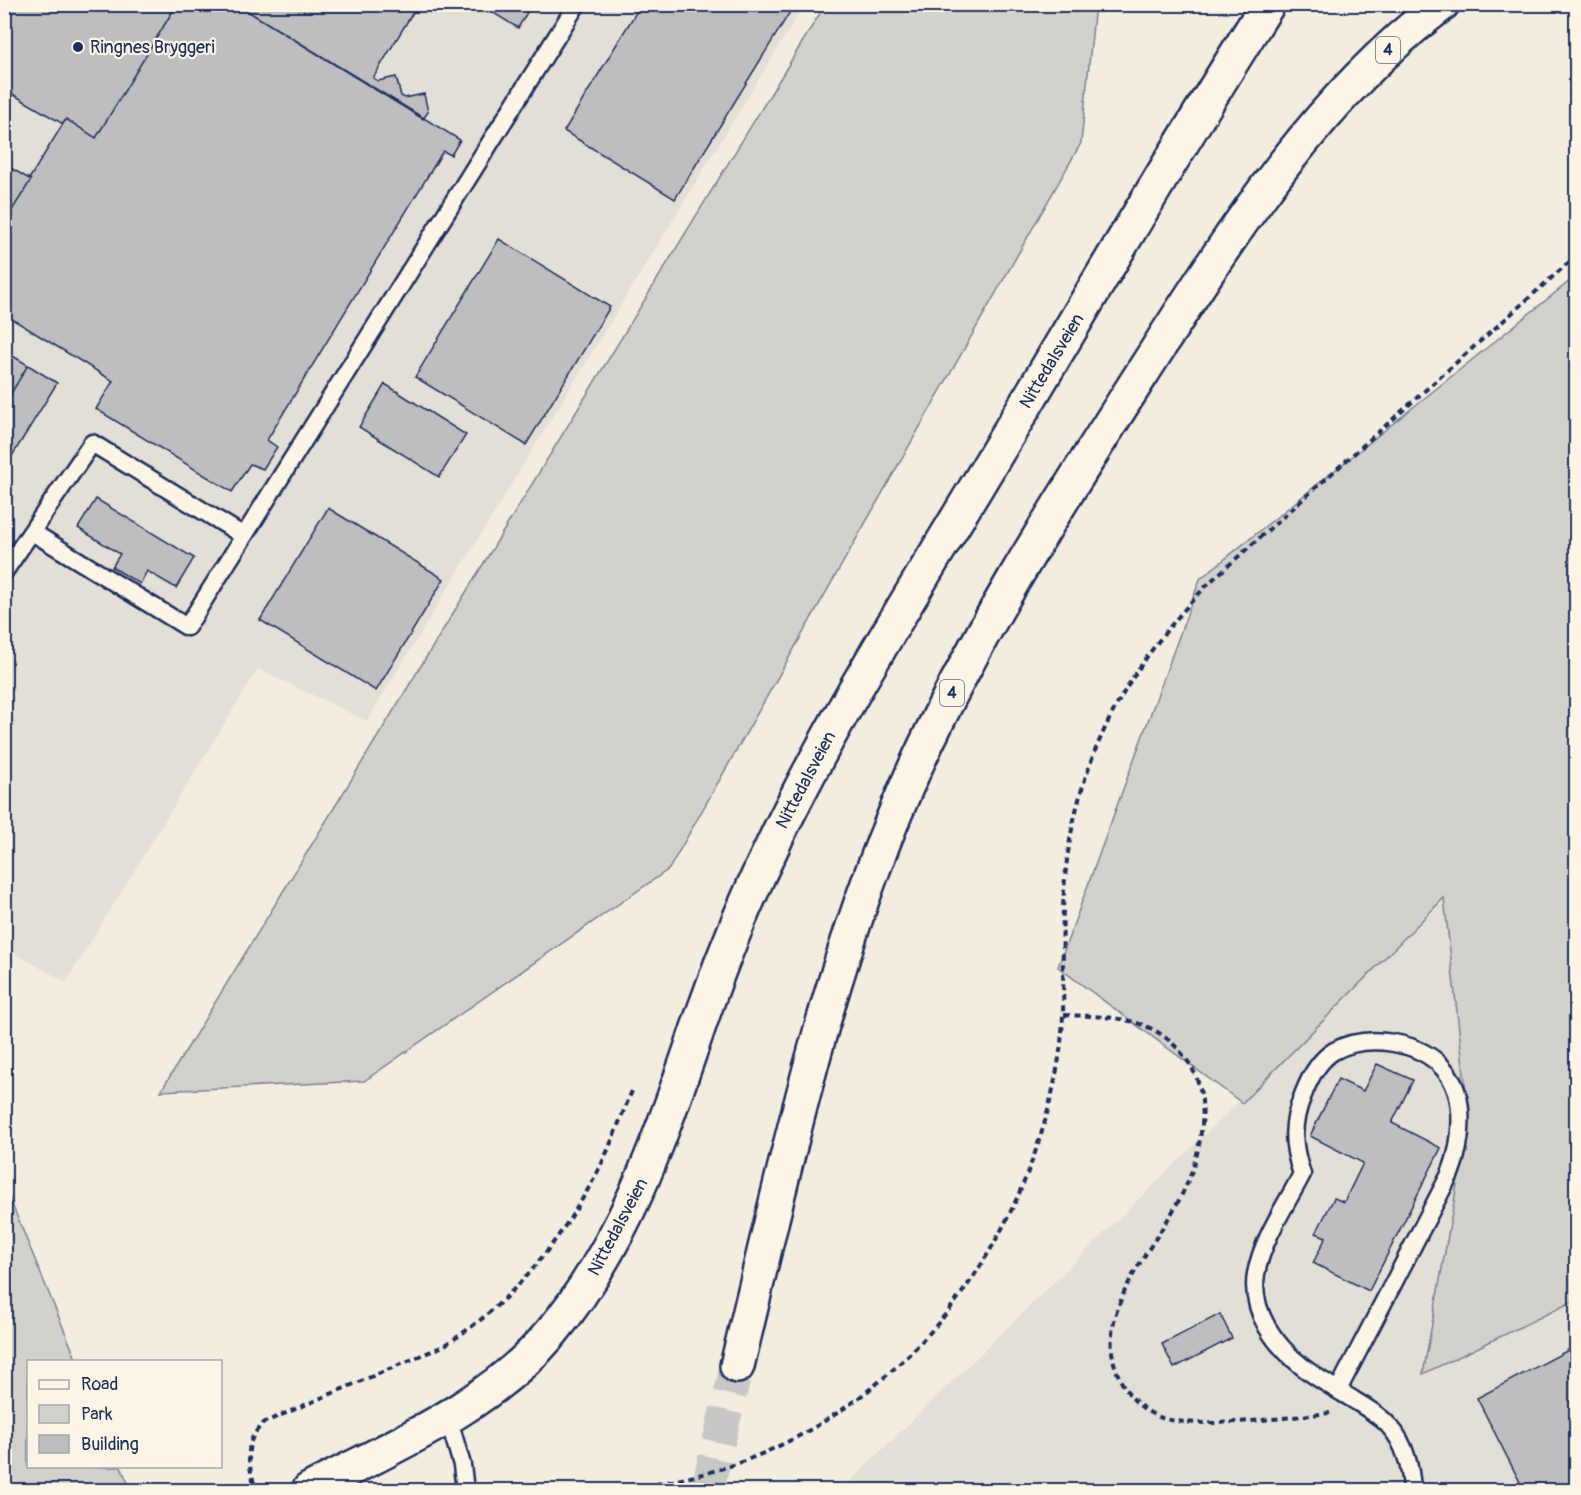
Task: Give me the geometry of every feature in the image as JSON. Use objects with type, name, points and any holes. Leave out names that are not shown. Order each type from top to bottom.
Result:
[{"type":"main road","name":"Nittedalsveien","points":[[309,1491],[448,1417],[522,1363],[566,1314],[603,1261],[648,1170],[708,1001],[747,903],[804,781],[876,655],[1268,4]]},
{"type":"main road","name":"4","points":[[737,1366],[797,1120],[838,970],[907,787],[971,654],[1063,498],[1251,207],[1300,144],[1346,92],[1377,60],[1442,4]]},
{"type":"lane","points":[[32,532],[188,627],[577,4]]},
{"type":"lane","points":[[4,572],[92,443],[244,536]]},
{"type":"lane","points":[[1338,1390],[1450,1174],[1460,1139],[1460,1118],[1456,1095],[1445,1070],[1420,1052],[1392,1043],[1365,1042],[1335,1051],[1317,1068],[1307,1084],[1293,1128],[1294,1151],[1302,1174],[1260,1257],[1256,1276],[1256,1300],[1262,1318],[1273,1337],[1289,1356],[1310,1373],[1389,1425],[1398,1436],[1407,1461],[1412,1491]]},
{"type":"lane","points":[[448,1417],[462,1465],[465,1491]]},
{"type":"path","points":[[616,1491],[691,1478],[749,1459],[796,1437],[862,1396],[939,1324],[985,1262],[1030,1171],[1051,1097],[1064,1015],[1063,911],[1069,834],[1089,762],[1103,729],[1137,669],[1181,612],[1211,581],[1576,256]]},
{"type":"path","points":[[1064,1015],[1121,1019],[1155,1029],[1167,1037],[1184,1056],[1192,1068],[1202,1095],[1200,1148],[1194,1167],[1178,1202],[1124,1292],[1111,1330],[1113,1360],[1127,1391],[1150,1413],[1176,1422],[1195,1423],[1338,1413],[1360,1404]]},
{"type":"path","points":[[254,1484],[247,1455],[255,1431],[265,1422],[441,1347],[460,1336],[497,1305],[542,1256],[583,1198],[602,1165],[632,1091]]},
{"type":"shaded area","points":[[5,5],[804,5],[367,721],[258,669],[66,982],[5,948]]},
{"type":"shaded area","points":[[1445,900],[1576,1073],[1576,1490],[841,1490]]},
{"type":"green space","points":[[825,5],[1095,5],[1081,143],[669,869],[364,1081],[161,1091]]},
{"type":"green space","points":[[1576,276],[1576,1300],[1423,1374],[1469,1118],[1444,898],[1242,1103],[1058,967],[1200,579]]},
{"type":"green space","points":[[4,1185],[77,1360],[27,1360],[27,1468],[121,1468],[131,1490],[5,1490]]},
{"type":"building","name":"Ringnes Bryggeri","points":[[4,4],[177,4],[96,138],[66,119],[63,124],[4,89]]},
{"type":"building","points":[[177,4],[236,4],[460,140],[451,155],[443,151],[267,440],[277,447],[263,469],[250,464],[232,492],[96,409],[113,381],[4,314],[4,223],[66,119],[96,138]]},
{"type":"building","points":[[236,4],[418,4],[373,78],[378,81],[396,77],[401,96],[405,98],[424,94],[428,112],[423,119]]},
{"type":"building","points":[[479,4],[532,4],[518,28]]},
{"type":"building","points":[[641,4],[789,4],[793,7],[675,199],[564,131]]},
{"type":"building","points":[[4,164],[31,180],[4,223]]},
{"type":"building","points":[[499,239],[610,307],[526,445],[415,377]]},
{"type":"building","points":[[4,351],[28,365],[10,395],[4,391]]},
{"type":"building","points":[[28,365],[57,383],[4,469],[4,391],[10,395]]},
{"type":"building","points":[[385,384],[466,435],[439,477],[359,427]]},
{"type":"building","points":[[96,499],[194,558],[176,588],[147,571],[140,584],[112,567],[120,554],[78,528]]},
{"type":"building","points":[[328,508],[444,579],[376,691],[260,620]]},
{"type":"building","points":[[1377,1064],[1413,1080],[1392,1123],[1441,1148],[1369,1291],[1313,1263],[1326,1237],[1316,1233],[1334,1198],[1344,1202],[1363,1163],[1310,1136],[1338,1079],[1363,1091]]},
{"type":"building","points":[[1220,1314],[1232,1338],[1174,1368],[1162,1344]]},
{"type":"building","points":[[1576,1346],[1576,1490],[1524,1490],[1477,1398]]},
{"type":"tunnel","points":[[707,1490],[737,1366]]},
{"type":"place","name":"Ringnes Bryggeri","points":[[78,47]]}]
